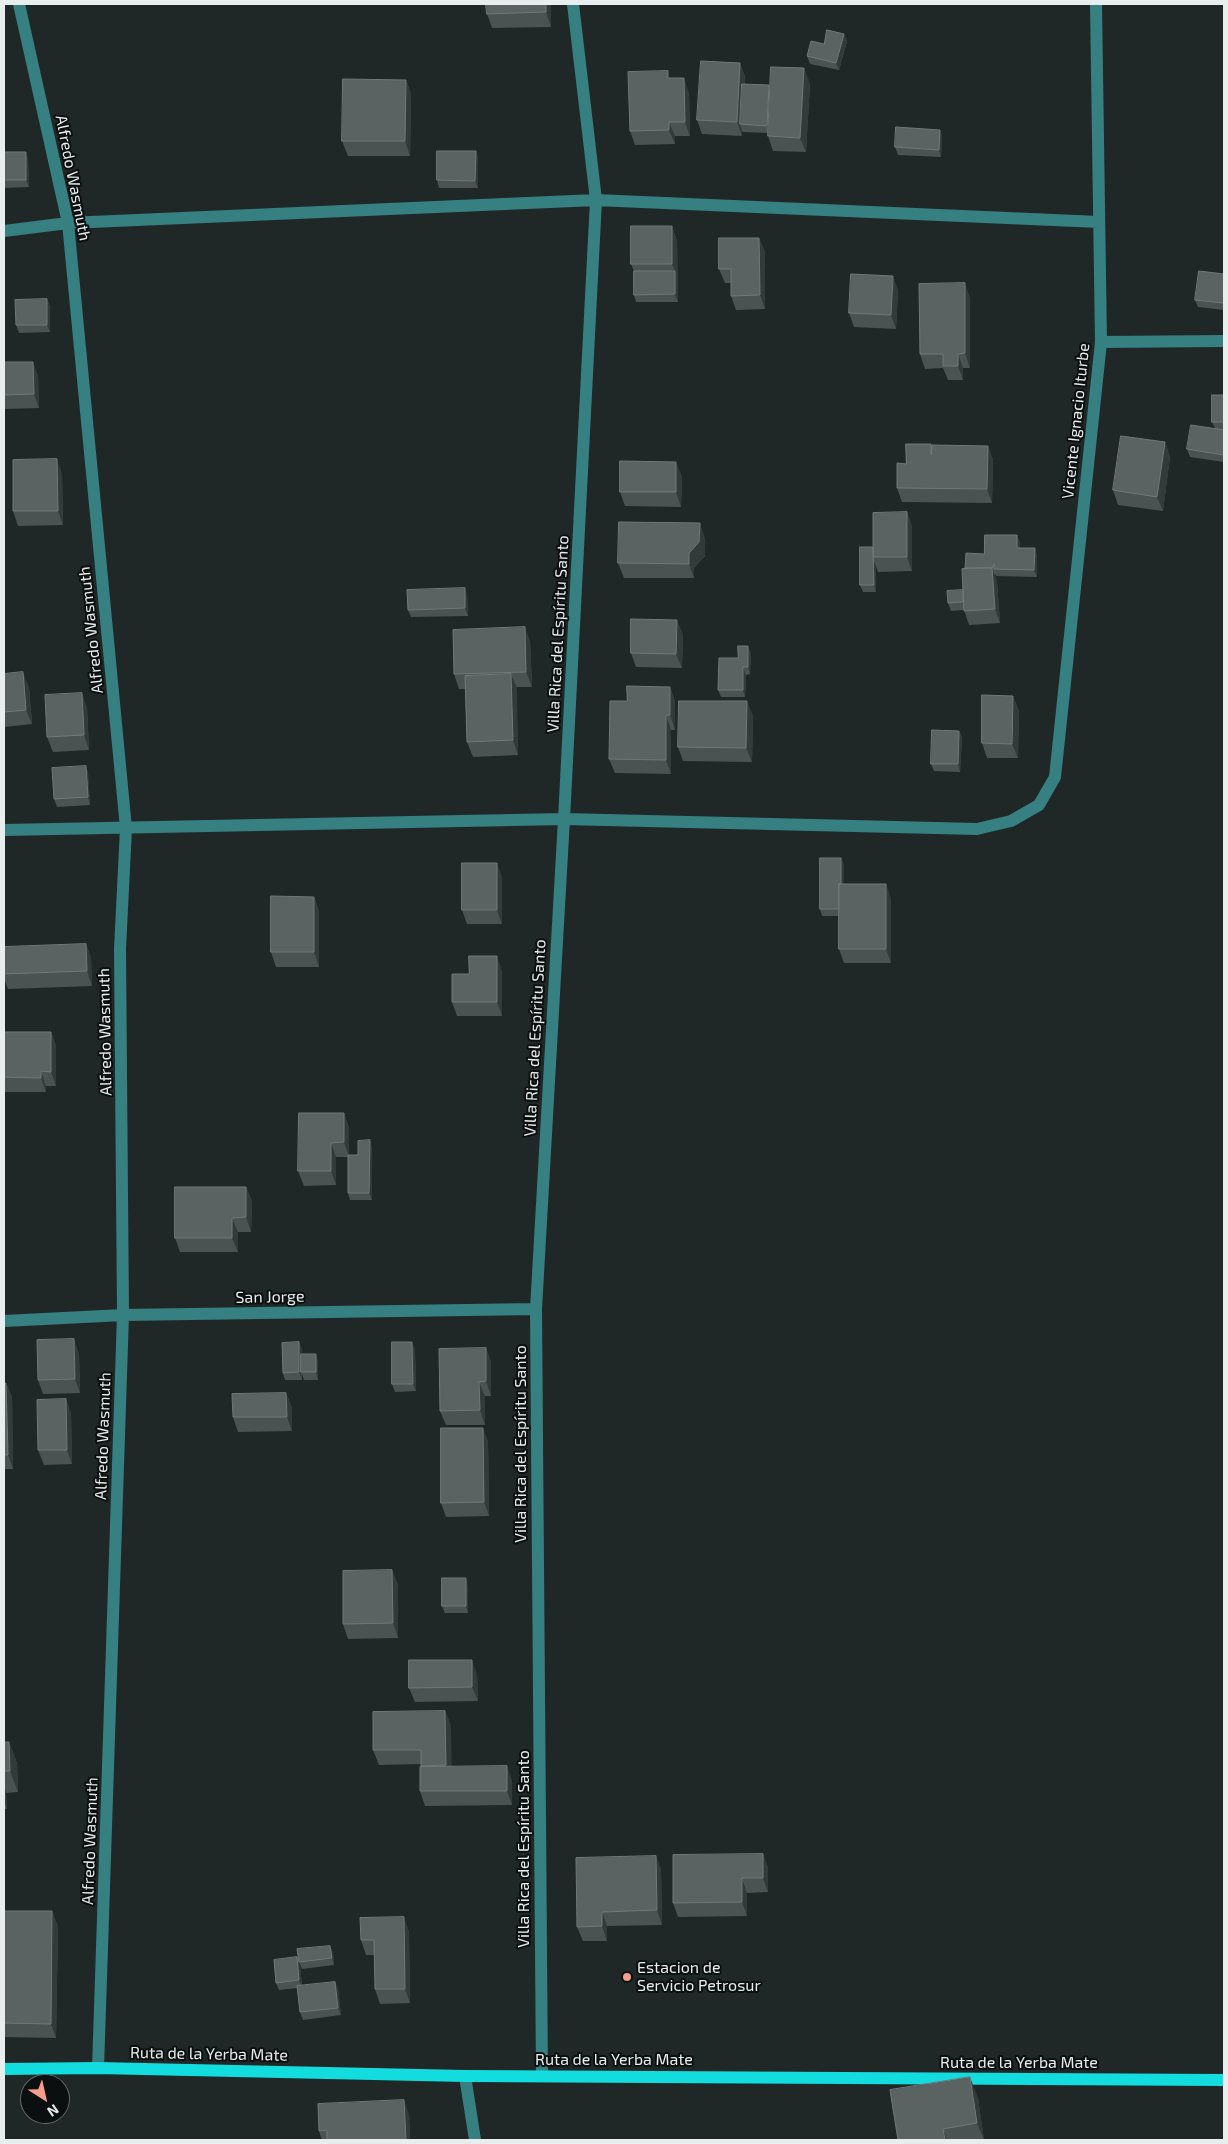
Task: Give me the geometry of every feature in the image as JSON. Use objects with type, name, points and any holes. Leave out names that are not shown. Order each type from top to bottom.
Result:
[{"type":"main road","name":"Ruta de la Yerba Mate","points":[[4,2069],[98,2068],[464,2076],[1224,2080]]},
{"type":"street","name":"Alfredo Wasmuth","points":[[19,4],[68,223],[126,828],[120,949],[123,1315],[98,2068]]},
{"type":"street","name":"Villa Rica del Espíritu Santo","points":[[542,2076],[536,1309],[596,200],[573,4]]},
{"type":"street","name":"Vicente Ignacio Iturbe","points":[[4,830],[564,819],[976,829],[1011,821],[1039,805],[1055,777],[1101,342],[1096,4]]},
{"type":"street","points":[[4,231],[68,223],[596,200],[1099,222]]},
{"type":"street","points":[[1101,342],[1224,342]]},
{"type":"street","name":"San Jorge","points":[[4,1321],[123,1315],[536,1309]]},
{"type":"street","points":[[464,2076],[475,2140]]},
{"type":"building","points":[[486,4],[546,4],[546,12],[487,14]]},
{"type":"building","points":[[827,30],[844,34],[836,63],[807,56],[811,41],[824,44]]},
{"type":"building","points":[[701,61],[740,63],[737,122],[697,120]]},
{"type":"building","points":[[771,67],[804,68],[800,138],[768,136]]},
{"type":"building","points":[[668,71],[668,78],[684,78],[685,122],[669,122],[669,130],[630,131],[628,72]]},
{"type":"building","points":[[343,79],[406,80],[405,141],[342,141]]},
{"type":"building","points":[[742,84],[769,85],[767,126],[740,124]]},
{"type":"building","points":[[896,127],[940,130],[939,150],[895,147]]},
{"type":"building","points":[[437,151],[476,151],[475,181],[437,180]]},
{"type":"building","points":[[4,152],[26,152],[26,180],[4,180]]},
{"type":"building","points":[[631,226],[672,226],[672,264],[631,264]]},
{"type":"building","points":[[719,238],[759,238],[760,295],[731,296],[731,269],[719,269]]},
{"type":"building","points":[[634,271],[675,271],[675,294],[634,295]]},
{"type":"building","points":[[1199,271],[1224,274],[1224,303],[1195,300]]},
{"type":"building","points":[[851,274],[893,276],[891,315],[849,313]]},
{"type":"building","points":[[965,283],[965,353],[958,354],[958,366],[943,366],[943,354],[920,354],[919,284]]},
{"type":"building","points":[[47,299],[47,325],[16,325],[15,300]]},
{"type":"building","points":[[4,362],[33,362],[34,394],[4,395]]},
{"type":"building","points":[[1212,395],[1224,395],[1224,422],[1212,422]]},
{"type":"building","points":[[1191,425],[1224,430],[1224,455],[1187,449]]},
{"type":"building","points":[[1121,436],[1165,442],[1157,497],[1113,490]]},
{"type":"building","points":[[906,444],[931,444],[931,455],[932,445],[988,446],[987,489],[897,488],[897,463],[906,464]]},
{"type":"building","points":[[57,459],[58,511],[13,511],[13,460]]},
{"type":"building","points":[[620,461],[676,462],[676,492],[620,492]]},
{"type":"building","points":[[907,512],[907,557],[873,557],[873,513]]},
{"type":"building","points":[[619,522],[700,523],[699,542],[689,553],[689,564],[618,563]]},
{"type":"building","points":[[985,535],[1017,535],[1017,548],[1035,548],[1034,570],[994,569],[994,564],[992,568],[965,568],[966,553],[984,554]]},
{"type":"building","points":[[860,547],[873,547],[874,585],[860,585]]},
{"type":"building","points":[[992,568],[995,609],[964,611],[962,569]]},
{"type":"building","points":[[465,588],[465,608],[408,610],[407,590]]},
{"type":"building","points":[[963,590],[963,602],[948,603],[947,591]]},
{"type":"building","points":[[631,619],[677,620],[676,654],[631,653]]},
{"type":"building","points":[[525,627],[526,672],[454,674],[453,630]]},
{"type":"building","points":[[738,646],[748,646],[748,667],[743,667],[743,690],[718,690],[719,658],[738,658]]},
{"type":"building","points":[[23,672],[26,710],[4,712],[4,674]]},
{"type":"building","points":[[511,674],[513,740],[467,742],[465,676]]},
{"type":"building","points":[[627,686],[670,687],[670,715],[666,715],[666,760],[609,759],[610,701],[627,701]]},
{"type":"building","points":[[82,693],[84,735],[47,737],[45,695]]},
{"type":"building","points":[[982,695],[1013,696],[1012,744],[982,743]]},
{"type":"building","points":[[679,701],[747,701],[746,748],[678,747]]},
{"type":"building","points":[[932,730],[959,731],[958,764],[931,764]]},
{"type":"building","points":[[86,766],[88,797],[54,799],[52,768]]},
{"type":"building","points":[[820,858],[841,858],[839,909],[820,909]]},
{"type":"building","points":[[462,863],[497,863],[497,910],[462,910]]},
{"type":"building","points":[[839,884],[886,884],[886,949],[839,949]]},
{"type":"building","points":[[271,896],[314,897],[314,952],[271,952]]},
{"type":"building","points":[[86,944],[87,971],[4,974],[4,947]]},
{"type":"building","points":[[469,956],[497,956],[497,1002],[452,1002],[452,974],[469,974]]},
{"type":"building","points":[[4,1032],[51,1032],[51,1072],[41,1071],[41,1078],[4,1077]]},
{"type":"building","points":[[299,1113],[344,1113],[344,1142],[331,1143],[331,1171],[298,1171]]},
{"type":"building","points":[[370,1140],[369,1193],[348,1193],[348,1155],[358,1155],[358,1141]]},
{"type":"building","points":[[175,1187],[246,1187],[246,1217],[232,1218],[232,1238],[175,1238]]},
{"type":"building","points":[[74,1339],[75,1379],[38,1380],[37,1340]]},
{"type":"building","points":[[299,1342],[299,1372],[283,1373],[282,1343]]},
{"type":"building","points":[[392,1342],[412,1342],[413,1384],[392,1384]]},
{"type":"building","points":[[486,1348],[486,1381],[479,1382],[480,1410],[440,1411],[439,1349]]},
{"type":"building","points":[[301,1354],[316,1354],[316,1372],[301,1372]]},
{"type":"building","points":[[4,1383],[6,1383],[8,1455],[4,1455]]},
{"type":"building","points":[[286,1393],[287,1417],[233,1417],[232,1394]]},
{"type":"building","points":[[66,1399],[67,1450],[38,1450],[37,1400]]},
{"type":"building","points":[[441,1428],[483,1428],[484,1502],[441,1503]]},
{"type":"building","points":[[392,1570],[393,1623],[343,1624],[343,1571]]},
{"type":"building","points":[[442,1578],[466,1578],[466,1606],[442,1606]]},
{"type":"building","points":[[409,1660],[472,1660],[472,1687],[409,1688]]},
{"type":"building","points":[[445,1711],[446,1765],[421,1766],[421,1750],[373,1750],[373,1712]]},
{"type":"building","points":[[4,1742],[9,1742],[10,1771],[4,1771]]},
{"type":"building","points":[[507,1766],[507,1791],[420,1791],[420,1767]]},
{"type":"building","points":[[763,1854],[763,1878],[742,1878],[742,1902],[673,1903],[673,1855]]},
{"type":"building","points":[[656,1856],[657,1910],[602,1912],[602,1926],[577,1927],[576,1858]]},
{"type":"building","points":[[4,1911],[52,1911],[51,2024],[4,2023]]},
{"type":"building","points":[[404,1917],[405,1989],[375,1989],[374,1940],[361,1940],[360,1918]]},
{"type":"building","points":[[330,1946],[332,1958],[299,1962],[297,1949]]},
{"type":"building","points":[[297,1957],[299,1980],[276,1983],[274,1960]]},
{"type":"building","points":[[335,1982],[338,2008],[300,2012],[297,1986]]},
{"type":"building","points":[[970,2077],[977,2123],[943,2129],[945,2140],[898,2140],[890,2090]]},
{"type":"building","points":[[404,2100],[406,2140],[327,2140],[327,2130],[319,2131],[318,2104]]},
{"type":"place","name":"Estacion de Servicio Petrosur","points":[[627,1977]]}]
